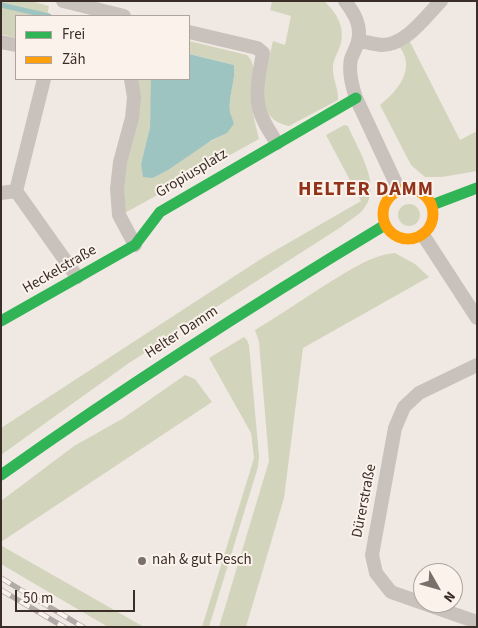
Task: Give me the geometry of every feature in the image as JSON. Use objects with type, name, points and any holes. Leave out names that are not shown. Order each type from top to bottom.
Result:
[{"type":"street","points":[[63,1],[103,6],[119,15]]},
{"type":"street","points":[[345,1],[353,12],[360,28],[358,41],[351,60],[350,73],[356,98],[399,190]]},
{"type":"street","points":[[358,41],[383,45],[397,40],[407,35],[441,1]]},
{"type":"street","points":[[190,32],[258,48],[263,53],[258,79],[258,107],[277,143]]},
{"type":"street","points":[[1,42],[15,45]]},
{"type":"street","points":[[44,80],[16,191],[77,277]]},
{"type":"street","points":[[131,80],[134,97],[132,118],[120,162],[116,189],[119,215],[135,245]]},
{"type":"street","name":"Gropiusplatz","points":[[135,245],[160,212],[356,98]]},
{"type":"street","points":[[432,206],[477,188]]},
{"type":"street","points":[[410,189],[420,192],[428,198],[432,206],[433,219],[431,225],[423,235],[414,239],[403,239],[394,235],[385,225],[383,216],[384,205],[390,196],[399,190],[410,189]]},
{"type":"street","points":[[1,193],[16,191]]},
{"type":"street","name":"Helter Damm","points":[[1,476],[74,423],[189,346],[282,286],[385,225]]},
{"type":"street","points":[[423,235],[477,318]]},
{"type":"street","name":"Heckelstraße","points":[[1,321],[135,245]]},
{"type":"street","name":"Dürerstraße","points":[[477,365],[419,393],[404,407],[395,428],[372,555],[376,573],[391,592],[477,622]]},
{"type":"green space","points":[[1,1],[31,1],[49,6],[47,15],[15,15],[15,38],[1,34]]},
{"type":"green space","points":[[272,1],[324,1],[336,15],[342,31],[341,43],[333,66],[338,100],[289,126],[273,119],[267,111],[265,104],[266,77],[273,41],[285,45],[291,16],[270,10]]},
{"type":"green space","points":[[408,38],[460,140],[477,131],[477,171],[442,177],[425,177],[411,165],[380,105],[394,92],[403,78],[406,62],[398,45]]},
{"type":"green space","points":[[190,41],[247,55],[251,60],[255,82],[253,112],[259,139],[123,214],[120,188],[136,80],[152,80],[150,127],[141,164],[153,178],[223,134],[234,124],[230,106],[234,65],[190,54]]},
{"type":"green space","points":[[344,125],[348,126],[362,155],[371,188],[370,198],[360,213],[129,363],[1,455],[1,428],[264,257],[361,201],[326,135]]},
{"type":"green space","points":[[405,204],[413,204],[420,211],[420,219],[413,226],[405,226],[398,219],[398,211]]},
{"type":"green space","points":[[395,253],[415,264],[429,277],[303,348],[284,498],[246,627],[219,627],[269,461],[259,342],[255,330],[356,267],[374,258]]},
{"type":"green space","points":[[244,337],[249,345],[259,456],[258,467],[209,627],[202,627],[254,458],[251,433],[209,358]]},
{"type":"green space","points":[[185,375],[195,379],[212,402],[1,542],[1,501],[74,446],[122,419]]},
{"type":"green space","points":[[1,544],[144,627],[108,627],[1,564]]},
{"type":"water","points":[[190,54],[234,65],[230,112],[234,124],[227,133],[212,140],[153,178],[143,177],[141,164],[150,127],[151,80],[190,80]]},
{"type":"waterway","points":[[1,5],[45,15]]},
{"type":"railway","points":[[1,578],[83,627]]},
{"type":"railway","points":[[1,590],[64,627]]},
{"type":"traffic: fast","points":[[1,321],[135,245],[160,212],[356,98]]},
{"type":"traffic: fast","points":[[432,205],[477,188]]},
{"type":"traffic: fast","points":[[1,475],[95,409],[191,346],[385,225]]},
{"type":"traffic: slow","points":[[413,189],[426,196],[432,204],[433,214],[432,224],[426,232],[418,238],[403,239],[390,232],[384,224],[383,209],[390,196],[398,190],[413,189]]},
{"type":"place","name":"nah & gut Pesch","points":[[142,561]]},
{"type":"district","name":"HELTER DAMM","points":[[366,191]]}]
